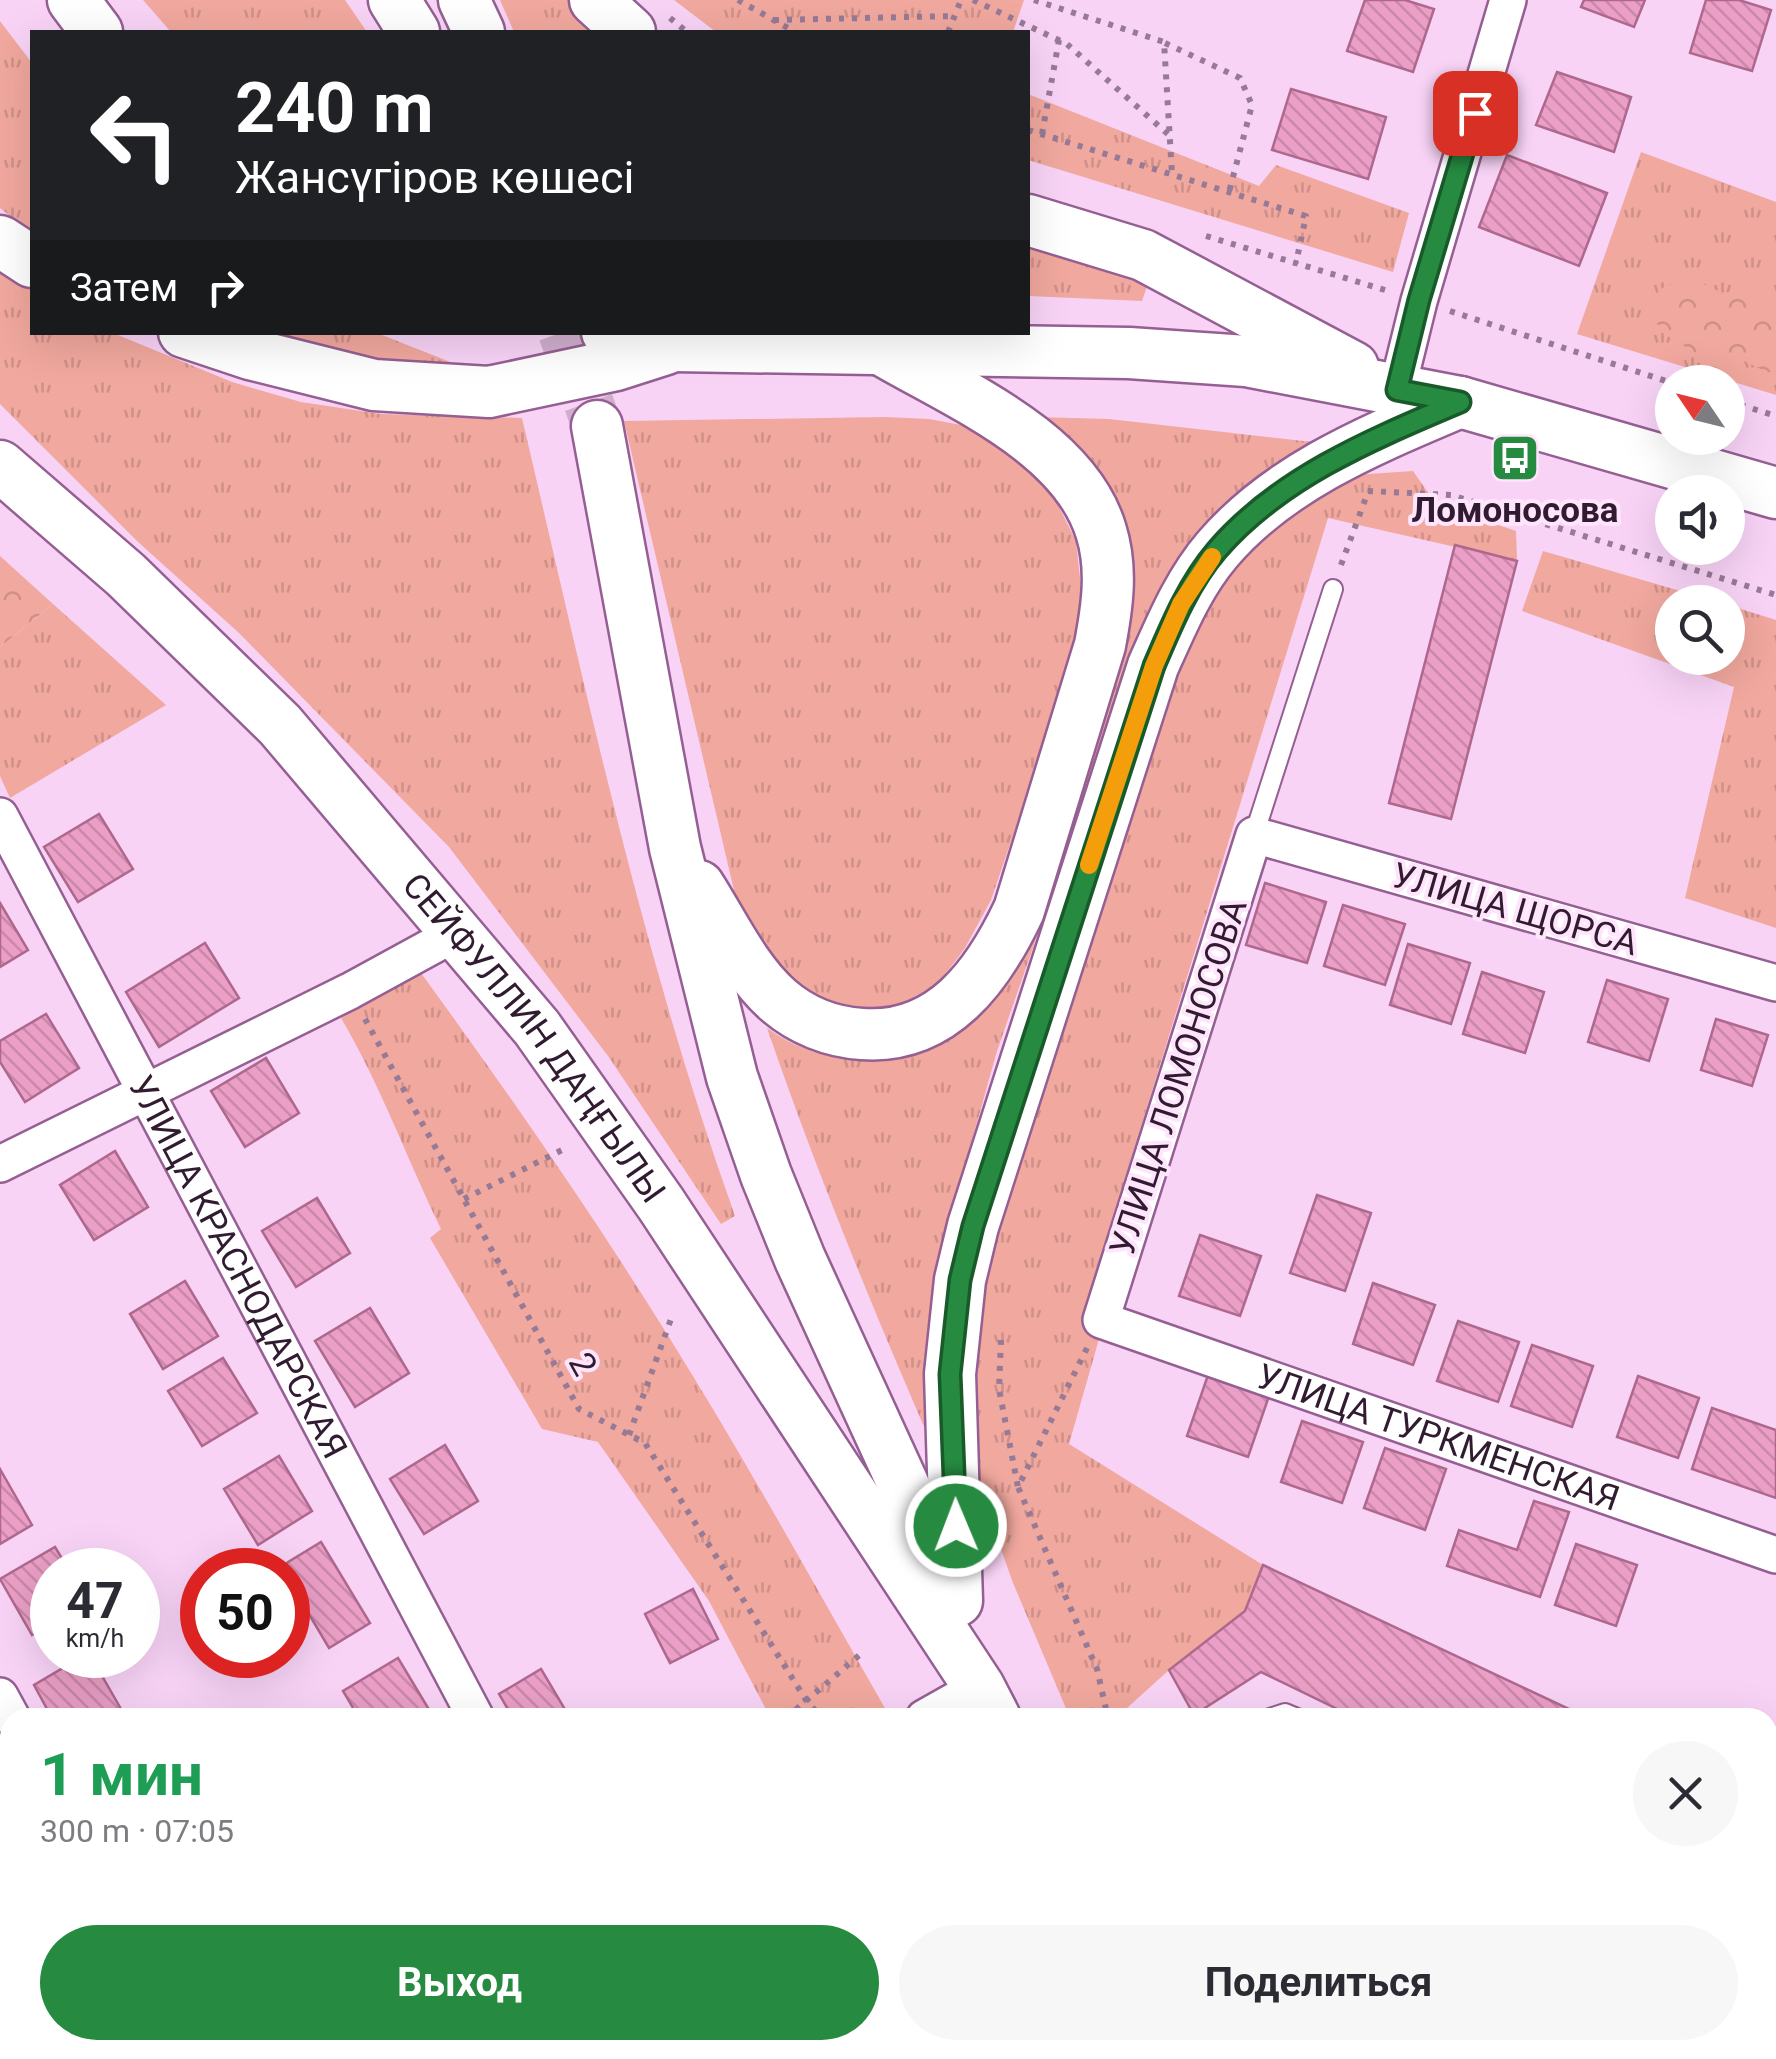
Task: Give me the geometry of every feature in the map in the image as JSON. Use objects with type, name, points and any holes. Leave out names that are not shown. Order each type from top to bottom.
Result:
[{"type":"main road","points":[[73,0],[96,30]]},
{"type":"main road","points":[[394,0],[413,30]]},
{"type":"main road","points":[[464,0],[478,30]]},
{"type":"main road","points":[[595,0],[628,30]]},
{"type":"main road","points":[[1030,221],[1142,254],[1397,390]]},
{"type":"main road","points":[[0,241],[30,261]]},
{"type":"main road","points":[[193,335],[250,354],[374,384],[489,392],[616,365],[674,346]]},
{"type":"main road","points":[[621,335],[674,346],[1129,353],[1246,361],[1460,402],[1776,493]]},
{"type":"main road","points":[[675,848],[756,976],[778,1000],[811,1022],[843,1032],[875,1035],[905,1031],[932,1020],[959,1002],[1002,946],[1019,910],[1100,645],[1107,589],[1102,532],[1088,500],[1042,448],[1017,429],[882,350]]},
{"type":"main road","points":[[957,1600],[950,1374],[960,1280],[977,1212],[1154,666],[1181,604],[1206,565],[1256,510],[1300,479],[1379,437],[1460,402]]},
{"type":"main road","points":[[597,426],[675,848],[732,1077],[800,1259],[957,1600],[987,1702]]},
{"type":"main road","name":"СЕЙФУЛЛИН ДАҢҒЫЛЫ","points":[[0,466],[126,575],[280,725],[537,1028],[662,1204],[987,1702]]},
{"type":"street","points":[[1397,390],[1419,300],[1508,0]]},
{"type":"street","name":"УЛИЦА КРАСНОДАРСКАЯ","points":[[0,816],[471,1708]]},
{"type":"street","name":"УЛИЦА ЩОРСА","points":[[1254,835],[1776,983]]},
{"type":"street","name":"УЛИЦА ЛОМОНОСОВА","points":[[1101,1320],[1254,835]]},
{"type":"street","points":[[0,1164],[350,992],[458,932]]},
{"type":"street","name":"УЛИЦА ТУРКМЕНСКАЯ","points":[[1101,1320],[1776,1555]]},
{"type":"lane","points":[[1254,835],[1333,589]]},
{"type":"path","points":[[738,0],[792,30]]},
{"type":"path","points":[[949,30],[961,0]]},
{"type":"path","points":[[973,0],[1067,44],[1170,136]]},
{"type":"path","points":[[1034,0],[1164,42],[1240,78],[1252,105],[1229,192]]},
{"type":"path","points":[[774,20],[954,16]]},
{"type":"path","points":[[1042,134],[1058,40]]},
{"type":"path","points":[[1164,42],[1172,174]]},
{"type":"path","points":[[1030,131],[1306,216],[1296,264]]},
{"type":"path","points":[[1188,231],[1419,300],[1655,377]]},
{"type":"path","points":[[1745,406],[1776,416]]},
{"type":"path","points":[[1354,496],[1368,491],[1451,495],[1776,596]]},
{"type":"path","points":[[1333,589],[1368,491]]},
{"type":"path","name":"2","points":[[350,992],[580,1409],[645,1443],[813,1708]]},
{"type":"path","points":[[464,1199],[562,1150]]},
{"type":"path","points":[[629,1435],[671,1319]]},
{"type":"path","points":[[1018,1486],[1101,1320]]},
{"type":"path","points":[[1001,1336],[999,1389],[1018,1486],[1098,1669],[1106,1708]]},
{"type":"path","points":[[797,1708],[862,1652]]},
{"type":"green space","points":[[143,0],[345,0],[366,30],[169,30]]},
{"type":"green space","points":[[500,0],[577,0],[607,30],[513,30]]},
{"type":"green space","points":[[674,0],[1024,0],[1014,30],[713,30]]},
{"type":"green space","points":[[0,21],[30,60],[30,231],[0,208]]},
{"type":"green space","points":[[1030,95],[1259,186],[1276,165],[1409,213],[1393,272],[1030,161]]},
{"type":"green space","points":[[1641,152],[1776,202],[1776,395],[1745,385],[1745,365],[1678,365],[1577,334]]},
{"type":"green space","points":[[1030,238],[1151,275],[1142,301],[1030,296]]},
{"type":"green space","points":[[0,267],[30,287],[30,335],[118,335],[232,382],[301,402],[381,414],[522,418],[643,920],[735,1216],[721,1224],[608,1056],[449,847],[239,633],[137,541],[0,404]]},
{"type":"green space","points":[[1691,277],[1722,293],[1745,290],[1776,305],[1776,372],[1767,372],[1738,358],[1730,365],[1697,362],[1696,353],[1661,332],[1653,315],[1653,304],[1662,288]]},
{"type":"green space","points":[[260,335],[382,335],[468,369],[360,357]]},
{"type":"green space","points":[[1035,417],[1109,419],[1330,444],[1272,469],[1229,499],[1181,558],[1145,626],[997,1051],[950,1219],[940,1463],[849,1247],[767,1028],[817,1053],[866,1058],[915,1047],[965,1025],[1126,619]]},
{"type":"green space","points":[[929,419],[977,428],[1018,454],[1053,495],[1076,541],[1082,597],[1076,651],[991,900],[965,948],[938,984],[903,1003],[866,1016],[787,987],[744,933],[624,421]]},
{"type":"green space","points":[[1413,471],[1436,504],[1516,531],[1517,561],[1328,518],[1081,1322],[1099,1339],[1069,1444],[1263,1565],[1245,1611],[1127,1708],[1066,1708],[1013,1583],[981,1492],[968,1407],[980,1254],[1155,696],[1249,531],[1354,475]]},
{"type":"green space","points":[[1543,551],[1660,585],[1655,585],[1655,659],[1522,611]]},
{"type":"green space","points":[[0,556],[53,604],[0,647]]},
{"type":"green space","points":[[53,604],[166,705],[10,798],[0,776],[0,647]]},
{"type":"green space","points":[[1745,610],[1776,620],[1776,928],[1685,898],[1734,687],[1701,675],[1745,675]]},
{"type":"green space","points":[[418,969],[546,1149],[667,1334],[885,1708],[765,1708],[709,1601],[598,1442],[542,1429],[430,1238],[441,1229],[341,1018]]},
{"type":"building","points":[[1365,0],[1405,0],[1434,9],[1413,72],[1347,51]]},
{"type":"building","points":[[1584,0],[1645,0],[1634,27],[1581,7]]},
{"type":"building","points":[[1706,0],[1739,0],[1771,10],[1752,71],[1690,53]]},
{"type":"building","points":[[1557,72],[1631,97],[1614,152],[1536,125]]},
{"type":"building","points":[[1291,89],[1386,117],[1368,179],[1272,150]]},
{"type":"building","points":[[1507,155],[1607,193],[1579,266],[1479,227]]},
{"type":"building","points":[[1455,545],[1517,561],[1451,819],[1389,803]]},
{"type":"building","points":[[99,814],[133,869],[78,902],[44,847]]},
{"type":"building","points":[[1265,883],[1326,902],[1307,963],[1246,945]]},
{"type":"building","points":[[0,903],[28,950],[0,967]]},
{"type":"building","points":[[1343,905],[1405,924],[1385,985],[1324,966]]},
{"type":"building","points":[[205,943],[239,998],[159,1047],[126,992]]},
{"type":"building","points":[[1408,944],[1470,963],[1451,1024],[1390,1005]]},
{"type":"building","points":[[1482,972],[1544,992],[1525,1053],[1463,1034]]},
{"type":"building","points":[[1607,980],[1668,999],[1649,1061],[1588,1042]]},
{"type":"building","points":[[46,1014],[79,1068],[25,1102],[0,1062],[0,1041]]},
{"type":"building","points":[[1716,1019],[1768,1035],[1752,1086],[1701,1070]]},
{"type":"building","points":[[266,1058],[299,1113],[245,1147],[211,1091]]},
{"type":"building","points":[[115,1151],[148,1207],[94,1240],[60,1185]]},
{"type":"building","points":[[1317,1195],[1371,1213],[1345,1291],[1290,1273]]},
{"type":"building","points":[[317,1198],[350,1253],[296,1287],[262,1231]]},
{"type":"building","points":[[1200,1235],[1261,1256],[1240,1316],[1179,1296]]},
{"type":"building","points":[[185,1281],[218,1336],[163,1369],[130,1314]]},
{"type":"building","points":[[1373,1283],[1435,1305],[1413,1365],[1353,1344]]},
{"type":"building","points":[[370,1308],[409,1373],[355,1407],[315,1341]]},
{"type":"building","points":[[1458,1321],[1519,1342],[1498,1402],[1437,1381]]},
{"type":"building","points":[[1532,1345],[1593,1366],[1572,1427],[1511,1406]]},
{"type":"building","points":[[223,1358],[257,1413],[202,1446],[168,1391]]},
{"type":"building","points":[[1208,1375],[1269,1396],[1248,1457],[1187,1436]]},
{"type":"building","points":[[1638,1376],[1699,1398],[1678,1458],[1617,1437]]},
{"type":"building","points":[[1712,1408],[1776,1430],[1776,1498],[1692,1469]]},
{"type":"building","points":[[1302,1421],[1363,1442],[1342,1503],[1281,1482]]},
{"type":"building","points":[[445,1445],[478,1501],[424,1534],[390,1479]]},
{"type":"building","points":[[1385,1448],[1446,1469],[1425,1530],[1364,1508]]},
{"type":"building","points":[[279,1456],[312,1511],[258,1545],[224,1489]]},
{"type":"building","points":[[0,1469],[32,1525],[0,1544]]},
{"type":"building","points":[[1534,1501],[1569,1512],[1540,1597],[1447,1566],[1459,1530],[1517,1550]]},
{"type":"building","points":[[321,1542],[370,1623],[329,1648],[310,1616],[310,1549]]},
{"type":"building","points":[[1576,1544],[1637,1565],[1616,1626],[1555,1605]]},
{"type":"building","points":[[30,1562],[30,1632],[0,1579]]},
{"type":"building","points":[[1263,1565],[1567,1708],[1335,1708],[1261,1672],[1205,1708],[1190,1708],[1169,1670],[1245,1611]]},
{"type":"building","points":[[693,1589],[718,1639],[670,1663],[645,1614]]},
{"type":"building","points":[[398,1658],[428,1708],[353,1708],[343,1691]]},
{"type":"building","points":[[541,1669],[564,1708],[507,1708],[499,1694]]},
{"type":"building","points":[[46,1678],[103,1678],[120,1708],[47,1708],[34,1685]]},
{"type":"tunnel","points":[[564,335],[597,426]]},
{"type":"slow traffic","points":[[1089,865],[1154,666],[1181,604],[1212,557]]},
{"type":"place","name":"Ломоносова","points":[[1515,458]]},
{"type":"route","points":[[956,1526],[950,1374],[960,1280],[973,1226],[1154,666],[1181,604],[1215,552],[1256,510],[1300,479],[1379,437],[1460,402],[1397,390],[1419,300],[1475,113]]}]
